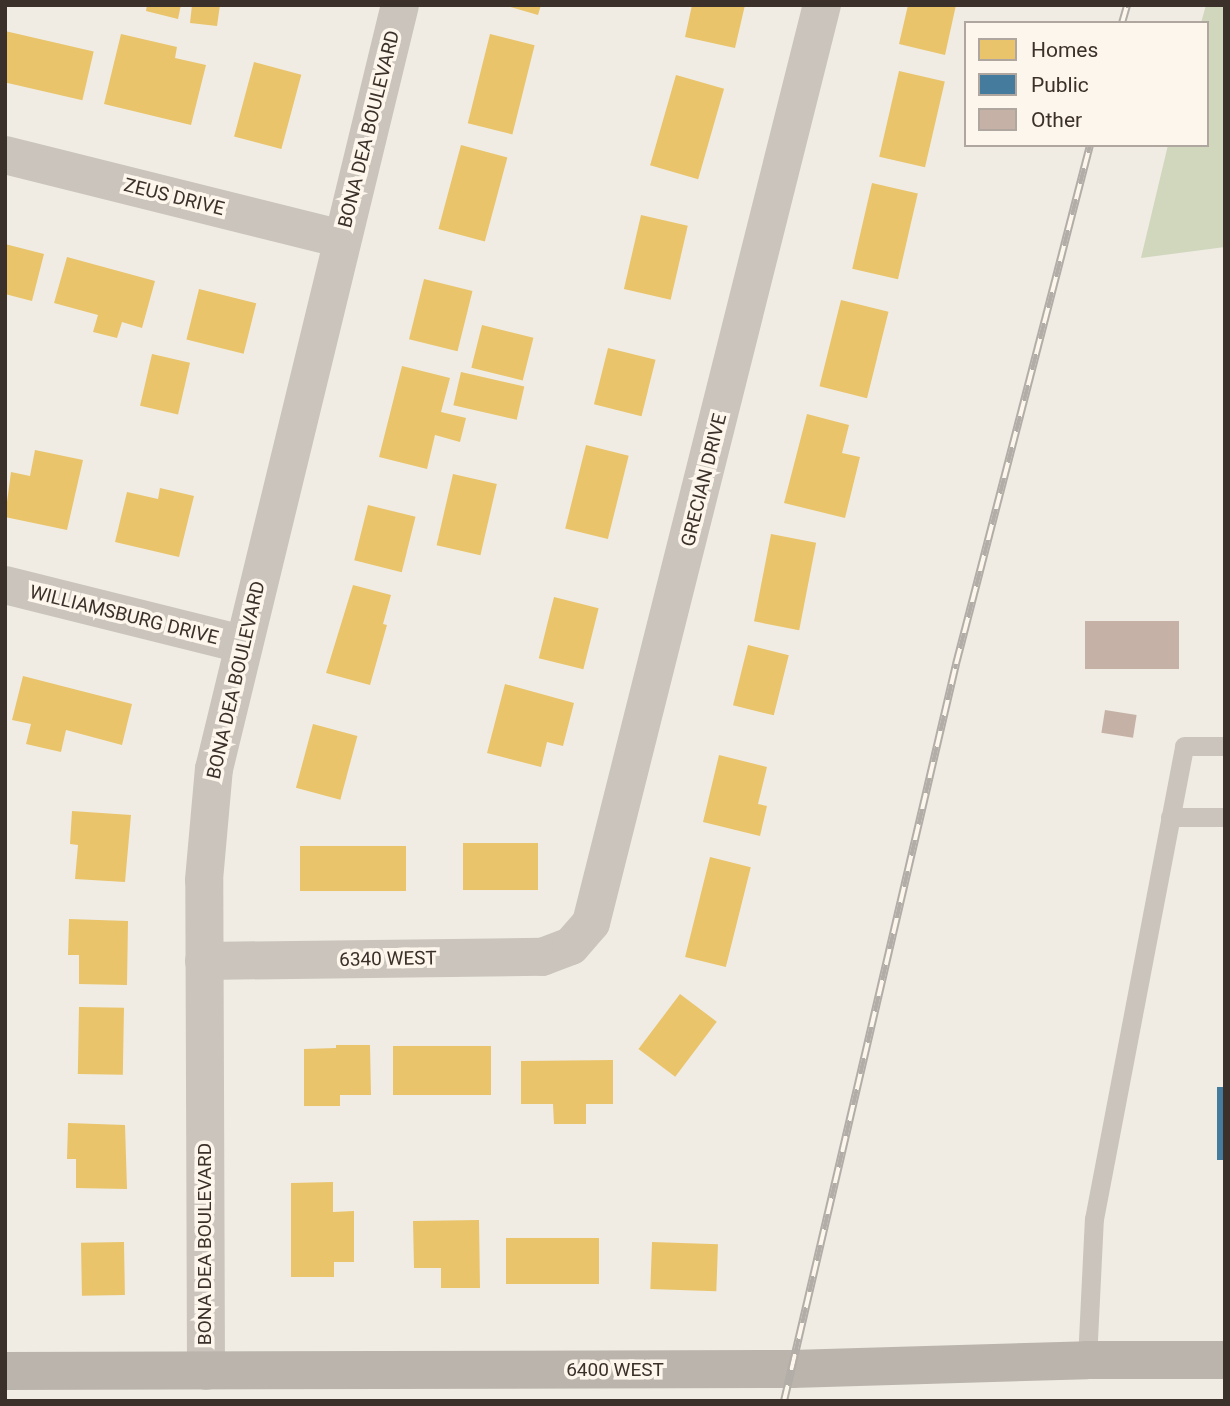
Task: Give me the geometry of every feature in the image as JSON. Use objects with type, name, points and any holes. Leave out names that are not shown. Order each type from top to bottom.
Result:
[{"type":"street","name":"BONA DEA BOULEVARD","points":[[206,1371],[204,961],[207,824],[214,769],[242,644],[400,5]]},
{"type":"street","name":"GRECIAN DRIVE","points":[[571,946],[591,923],[597,908],[822,5]]},
{"type":"street","name":"ZEUS DRIVE","points":[[5,155],[342,239]]},
{"type":"street","name":"WILLIAMSBURG DRIVE","points":[[5,585],[242,644]]},
{"type":"street","name":"6340 WEST","points":[[204,961],[526,958],[542,957],[571,946]]},
{"type":"street","name":"6400 WEST","points":[[5,1371],[792,1369],[1087,1360],[1225,1360]]},
{"type":"lane","points":[[1087,1360],[1094,1219],[1184,746],[1225,746]]},
{"type":"lane","points":[[1170,817],[1225,817]]},
{"type":"green space","points":[[1206,5],[1225,5],[1225,247],[1141,258],[1168,147],[1209,147],[1209,21],[1202,21]]},
{"type":"building: Homes","points":[[147,5],[181,5],[178,19],[146,11]]},
{"type":"building: Homes","points":[[192,5],[220,5],[217,26],[190,23]]},
{"type":"building: Homes","points":[[504,5],[541,5],[538,15]]},
{"type":"building: Homes","points":[[692,5],[745,5],[735,48],[685,37]]},
{"type":"building: Homes","points":[[908,5],[956,5],[945,55],[899,44]]},
{"type":"building: Homes","points":[[5,31],[94,51],[82,100],[5,82]]},
{"type":"building: Homes","points":[[121,34],[177,47],[175,58],[206,65],[191,125],[104,104]]},
{"type":"building: Homes","points":[[490,34],[535,45],[512,134],[468,123]]},
{"type":"building: Homes","points":[[254,62],[301,75],[281,149],[234,136]]},
{"type":"building: Homes","points":[[899,71],[945,82],[925,167],[879,157]]},
{"type":"building: Homes","points":[[676,75],[724,89],[698,179],[650,165]]},
{"type":"building: Homes","points":[[461,145],[507,157],[485,241],[438,229]]},
{"type":"building: Homes","points":[[872,183],[918,194],[898,279],[852,269]]},
{"type":"building: Homes","points":[[641,215],[688,226],[671,300],[624,289]]},
{"type":"building: Homes","points":[[5,244],[44,254],[32,301],[5,294]]},
{"type":"building: Homes","points":[[67,257],[155,281],[142,328],[122,322],[117,338],[93,332],[98,315],[54,303]]},
{"type":"building: Homes","points":[[424,279],[473,291],[458,351],[409,339]]},
{"type":"building: Homes","points":[[199,289],[256,303],[244,354],[186,339]]},
{"type":"building: Homes","points":[[841,300],[889,312],[867,398],[819,386]]},
{"type":"building: Homes","points":[[482,325],[533,338],[523,381],[471,368]]},
{"type":"building: Homes","points":[[608,348],[656,360],[642,416],[594,404]]},
{"type":"building: Homes","points":[[152,354],[190,363],[178,414],[140,406]]},
{"type":"building: Homes","points":[[402,366],[450,378],[441,412],[466,418],[460,442],[435,435],[427,469],[379,457]]},
{"type":"building: Homes","points":[[461,372],[524,387],[517,420],[453,405]]},
{"type":"building: Homes","points":[[807,414],[849,425],[842,453],[860,457],[845,518],[784,503]]},
{"type":"building: Homes","points":[[586,445],[629,456],[608,539],[565,528]]},
{"type":"building: Homes","points":[[35,450],[83,460],[67,530],[5,517],[11,472],[30,476]]},
{"type":"building: Homes","points":[[453,474],[497,484],[480,555],[437,545]]},
{"type":"building: Homes","points":[[160,488],[194,496],[179,557],[115,542],[127,492],[158,499]]},
{"type":"building: Homes","points":[[368,505],[416,517],[402,572],[354,560]]},
{"type":"building: Homes","points":[[771,534],[816,543],[799,630],[754,621]]},
{"type":"building: Homes","points":[[353,585],[391,595],[383,624],[387,625],[370,685],[326,673]]},
{"type":"building: Homes","points":[[554,597],[599,608],[583,669],[539,658]]},
{"type":"building: Homes","points":[[748,645],[789,655],[774,715],[733,705]]},
{"type":"building: Homes","points":[[23,676],[132,704],[122,745],[66,730],[61,752],[26,744],[31,724],[12,720]]},
{"type":"building: Homes","points":[[505,684],[574,703],[563,746],[547,742],[541,767],[487,753]]},
{"type":"building: Homes","points":[[313,724],[357,736],[340,800],[296,788]]},
{"type":"building: Homes","points":[[719,755],[767,767],[758,804],[767,806],[760,836],[703,822]]},
{"type":"building: Homes","points":[[72,811],[131,815],[125,882],[75,879],[78,845],[70,844]]},
{"type":"building: Homes","points":[[463,843],[538,843],[538,890],[463,890]]},
{"type":"building: Homes","points":[[300,846],[406,846],[406,891],[300,891]]},
{"type":"building: Homes","points":[[710,857],[751,867],[726,967],[685,957]]},
{"type":"building: Homes","points":[[69,919],[128,921],[127,985],[79,984],[79,955],[68,955]]},
{"type":"building: Homes","points":[[680,994],[717,1022],[675,1077],[638,1049]]},
{"type":"building: Homes","points":[[79,1007],[124,1008],[123,1075],[78,1074]]},
{"type":"building: Homes","points":[[336,1045],[370,1045],[371,1095],[340,1095],[340,1106],[304,1106],[304,1049],[336,1048]]},
{"type":"building: Homes","points":[[393,1046],[491,1046],[491,1095],[393,1095]]},
{"type":"building: Homes","points":[[613,1060],[613,1104],[586,1104],[586,1124],[554,1124],[553,1104],[521,1104],[521,1061]]},
{"type":"building: Homes","points":[[68,1123],[125,1125],[127,1189],[76,1188],[76,1159],[67,1159]]},
{"type":"building: Homes","points":[[333,1182],[333,1212],[354,1211],[354,1262],[334,1262],[334,1277],[291,1277],[291,1183]]},
{"type":"building: Homes","points":[[479,1220],[480,1288],[441,1288],[441,1268],[414,1268],[413,1221]]},
{"type":"building: Homes","points":[[506,1238],[599,1238],[599,1284],[506,1284]]},
{"type":"building: Homes","points":[[124,1242],[125,1295],[82,1296],[81,1243]]},
{"type":"building: Homes","points":[[652,1242],[718,1244],[716,1291],[650,1289]]},
{"type":"building: Public","points":[[1217,1087],[1225,1087],[1225,1160],[1217,1160]]},
{"type":"building: Other","points":[[1085,621],[1179,621],[1179,669],[1085,669]]},
{"type":"building: Other","points":[[1105,710],[1137,715],[1133,738],[1101,733]]},
{"type":"railway","points":[[1123,21],[1127,5]]},
{"type":"railway","points":[[784,1401],[956,664],[1089,147]]}]
